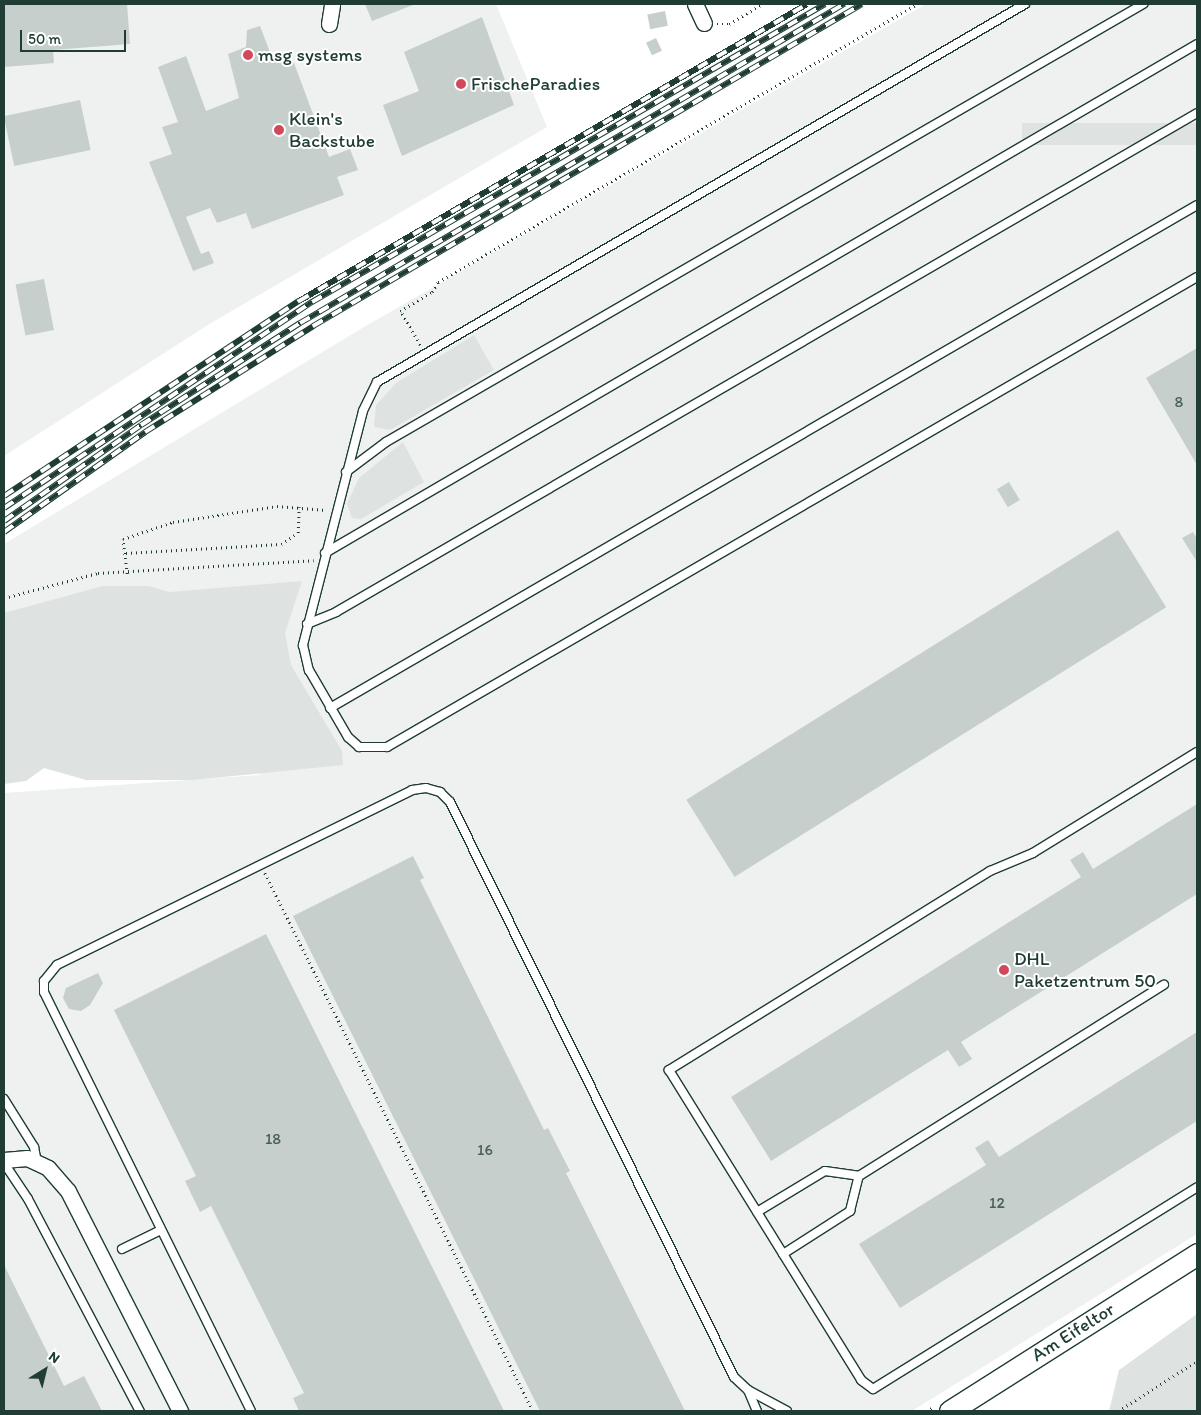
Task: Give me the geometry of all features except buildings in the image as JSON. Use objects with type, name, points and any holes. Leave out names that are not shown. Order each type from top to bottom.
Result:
[{"type":"main road","name":"Am Eifeltor","points":[[950,1411],[1197,1254]]},
{"type":"street","points":[[329,24],[332,4]]},
{"type":"street","points":[[695,4],[704,23]]},
{"type":"street","points":[[4,1162],[27,1158],[48,1168],[68,1190],[180,1411]]},
{"type":"lane","points":[[1025,4],[424,352],[373,388],[346,472],[307,624],[304,654],[330,708],[359,747],[387,747],[1197,278]]},
{"type":"lane","points":[[346,472],[386,442],[1143,4]]},
{"type":"lane","points":[[324,556],[1197,44]]},
{"type":"lane","points":[[307,624],[330,616],[1197,113]]},
{"type":"lane","points":[[330,708],[1197,205]]},
{"type":"lane","points":[[1197,752],[1033,853],[990,870],[669,1070],[861,1380],[873,1389],[1197,1186]]},
{"type":"lane","points":[[250,1411],[44,992],[44,981],[57,965],[412,790],[440,792],[450,802],[730,1368],[748,1390],[757,1411]]},
{"type":"lane","points":[[757,1212],[825,1171],[859,1176],[1164,984]]},
{"type":"lane","points":[[4,1099],[34,1147],[37,1163]]},
{"type":"lane","points":[[4,1162],[28,1199],[140,1411]]},
{"type":"lane","points":[[783,1254],[850,1211],[859,1176]]},
{"type":"lane","points":[[122,1249],[161,1230]]},
{"type":"lane","points":[[748,1390],[787,1411]]},
{"type":"path","points":[[704,23],[729,24],[762,4]]},
{"type":"path","points":[[424,352],[400,311],[432,292],[438,282],[917,4]]},
{"type":"path","points":[[127,574],[123,539],[173,522],[299,506],[335,512]]},
{"type":"path","points":[[126,553],[281,544],[298,533],[299,506]]},
{"type":"path","points":[[4,598],[61,580],[324,556]]},
{"type":"path","points":[[260,865],[533,1411]]},
{"type":"path","points":[[1118,1411],[1197,1361]]},
{"type":"shaded area","points":[[4,4],[496,4],[547,127],[211,323],[4,456]]},
{"type":"shaded area","points":[[926,4],[1197,4],[1197,1234],[912,1411],[4,1411],[4,793],[261,775],[4,639],[4,544],[364,327]]},
{"type":"shaded area","points":[[1022,123],[1197,123],[1197,145],[1022,145]]},
{"type":"shaded area","points":[[474,335],[494,370],[390,430],[374,427],[376,405],[396,383]]},
{"type":"shaded area","points":[[403,442],[424,482],[361,519],[352,518],[347,504],[359,478]]},
{"type":"shaded area","points":[[302,581],[285,633],[291,665],[342,751],[343,765],[193,780],[86,780],[44,768],[26,781],[4,784],[4,613],[103,586],[149,586],[169,592]]},
{"type":"shaded area","points":[[1197,1314],[1197,1411],[1109,1411],[1119,1370]]},
{"type":"railway","points":[[4,496],[299,301],[807,4]]},
{"type":"railway","points":[[4,508],[312,302],[825,4]]},
{"type":"railway","points":[[4,521],[141,425],[300,323],[844,4]]},
{"type":"railway","points":[[4,532],[145,432],[313,326],[862,4]]},
{"type":"place","name":"msg systems","points":[[248,55]]},
{"type":"place","name":"FrischeParadies","points":[[461,84]]},
{"type":"place","name":"Klein's Backstube","points":[[279,130]]},
{"type":"place","name":"DHL Paketzentrum 50","points":[[1004,970]]}]
